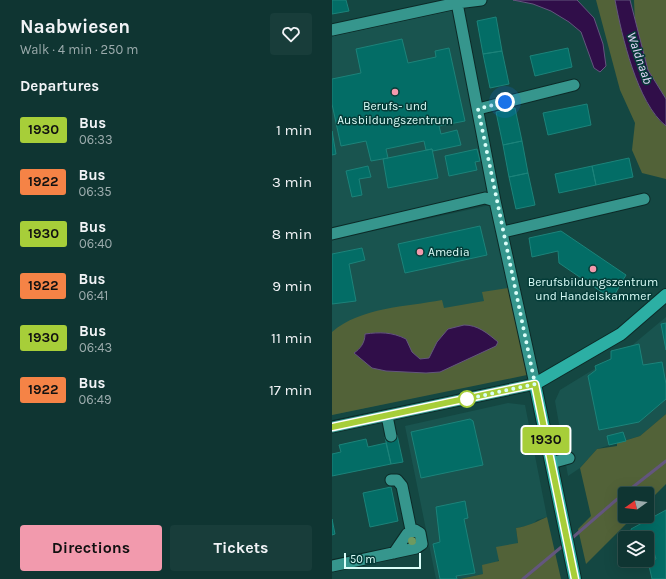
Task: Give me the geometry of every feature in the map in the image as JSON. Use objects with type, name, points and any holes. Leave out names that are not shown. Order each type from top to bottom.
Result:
[{"type":"main road","points":[[574,574],[535,384],[620,334],[666,295]]},
{"type":"street","points":[[332,30],[457,3],[481,0]]},
{"type":"street","points":[[332,427],[535,384],[503,232],[490,199],[478,109],[457,3]]},
{"type":"street","points":[[478,109],[574,85]]},
{"type":"street","points":[[503,232],[644,198]]},
{"type":"street","points":[[332,234],[490,199]]},
{"type":"street","points":[[387,416],[391,436]]},
{"type":"street","points":[[551,463],[568,458]]},
{"type":"street","points":[[391,480],[397,480],[402,486],[411,530]]},
{"type":"street","points":[[332,566],[394,553],[416,548],[422,544],[418,530],[411,530],[394,553]]},
{"type":"shaded area","points":[[453,10],[486,167],[487,193],[332,227],[332,155],[336,153],[332,131],[332,36]]},
{"type":"shaded area","points":[[490,205],[527,374],[332,415],[332,240]]},
{"type":"shaded area","points":[[666,317],[666,414],[640,436],[597,449],[580,468],[568,476],[555,401],[560,390],[630,347]]},
{"type":"shaded area","points":[[508,403],[525,405],[547,517],[537,520],[532,525],[516,528],[518,543],[483,574],[460,579],[436,579],[405,426]]},
{"type":"green space","points":[[596,0],[615,0],[627,50],[639,86],[647,102],[666,126],[666,179],[642,173],[632,150],[635,123],[620,90]]},
{"type":"green space","points":[[634,0],[666,0],[666,99],[648,70],[635,24]]},
{"type":"green space","points":[[508,288],[527,375],[332,415],[332,332],[356,317],[384,309],[442,300],[444,308],[484,301],[482,292]]},
{"type":"green space","points":[[666,414],[666,484],[654,496],[654,487],[618,487],[618,523],[627,523],[586,564],[578,529],[591,516],[580,468],[597,449],[617,446],[617,443],[640,436]]},
{"type":"green space","points":[[547,517],[561,579],[460,579],[483,574],[482,565],[499,561],[496,547],[518,543],[516,528]]},
{"type":"water","points":[[513,0],[577,0],[594,18],[603,44],[606,66],[600,72],[594,68],[581,32],[569,22],[551,11],[533,4]]},
{"type":"water","name":"Waldnaab","points":[[615,0],[630,0],[648,70],[666,99],[666,126],[647,102],[639,86],[632,68]]},
{"type":"water","points":[[464,325],[474,326],[486,333],[498,342],[496,346],[440,372],[426,373],[386,371],[372,368],[354,353],[362,345],[365,334],[386,333],[406,339],[412,352],[420,359],[429,358],[437,342],[448,329]]},
{"type":"building","points":[[332,0],[346,0],[349,11],[332,14]]},
{"type":"building","points":[[496,17],[502,51],[483,54],[477,21]]},
{"type":"building","name":"Berufs- und Ausbildungszentrum","points":[[402,39],[408,63],[436,57],[435,51],[449,48],[465,121],[439,126],[441,134],[457,130],[461,145],[433,151],[432,149],[426,150],[424,141],[386,149],[388,158],[371,161],[366,141],[341,146],[332,104],[332,79],[361,73],[356,49]]},
{"type":"building","points":[[568,48],[572,67],[535,76],[530,56]]},
{"type":"building","points":[[502,51],[509,84],[490,88],[483,54]]},
{"type":"building","points":[[587,104],[591,125],[548,135],[543,113]]},
{"type":"building","points":[[515,108],[522,141],[503,145],[496,112]]},
{"type":"building","points":[[332,131],[336,154],[332,155]]},
{"type":"building","points":[[522,141],[528,173],[509,177],[503,145]]},
{"type":"building","points":[[432,149],[438,178],[388,188],[383,159]]},
{"type":"building","points":[[477,149],[480,161],[475,162],[477,170],[449,176],[445,156]]},
{"type":"building","points":[[629,158],[633,177],[596,185],[592,166]]},
{"type":"building","points":[[368,166],[371,177],[359,179],[362,195],[352,197],[346,171]]},
{"type":"building","points":[[592,166],[596,185],[559,193],[555,174]]},
{"type":"building","points":[[528,173],[535,205],[516,209],[509,177]]},
{"type":"building","points":[[480,226],[487,255],[405,273],[398,244]]},
{"type":"building","name":"Berufsbildungszentrum und Handelskammer","points":[[561,231],[626,275],[612,299],[559,263],[558,251],[532,257],[529,238]]},
{"type":"building","points":[[362,248],[365,260],[349,264],[356,301],[332,304],[332,254]]},
{"type":"building","points":[[666,323],[666,350],[661,324]]},
{"type":"building","points":[[639,344],[643,365],[662,362],[666,384],[666,399],[639,422],[599,430],[588,376],[596,370],[595,366],[611,359],[611,351]]},
{"type":"building","points":[[470,419],[473,421],[483,465],[421,478],[411,432]]},
{"type":"building","points":[[623,432],[626,441],[609,445],[607,436]]},
{"type":"building","points":[[397,435],[403,462],[391,464],[385,437]]},
{"type":"building","points":[[366,439],[368,447],[386,443],[391,464],[332,476],[332,454],[341,452],[339,445]]},
{"type":"building","points":[[391,487],[398,521],[370,527],[363,493]]},
{"type":"building","points":[[465,501],[468,518],[464,519],[475,573],[456,576],[457,579],[440,579],[433,544],[440,542],[436,507]]},
{"type":"building","points":[[666,510],[666,579],[652,579],[649,567],[654,567],[654,560],[656,559],[654,552],[654,531],[631,531],[631,529],[642,523],[654,523],[654,517]]},
{"type":"building","points":[[332,519],[335,534],[332,535]]},
{"type":"waterway","points":[[571,539],[615,501],[666,461]]},
{"type":"waterway","points":[[523,579],[565,544]]},
{"type":"bus line","name":"1930","points":[[332,427],[535,384],[557,498],[575,579]]},
{"type":"place","name":"Berufs- und Ausbildungszentrum","points":[[395,92]]},
{"type":"place","name":"Amedia","points":[[420,252]]},
{"type":"place","name":"Berufsbildungszentrum und Handelskammer","points":[[593,269]]},
{"type":"route","points":[[467,399],[462,400],[535,384],[478,109],[505,102]]}]
